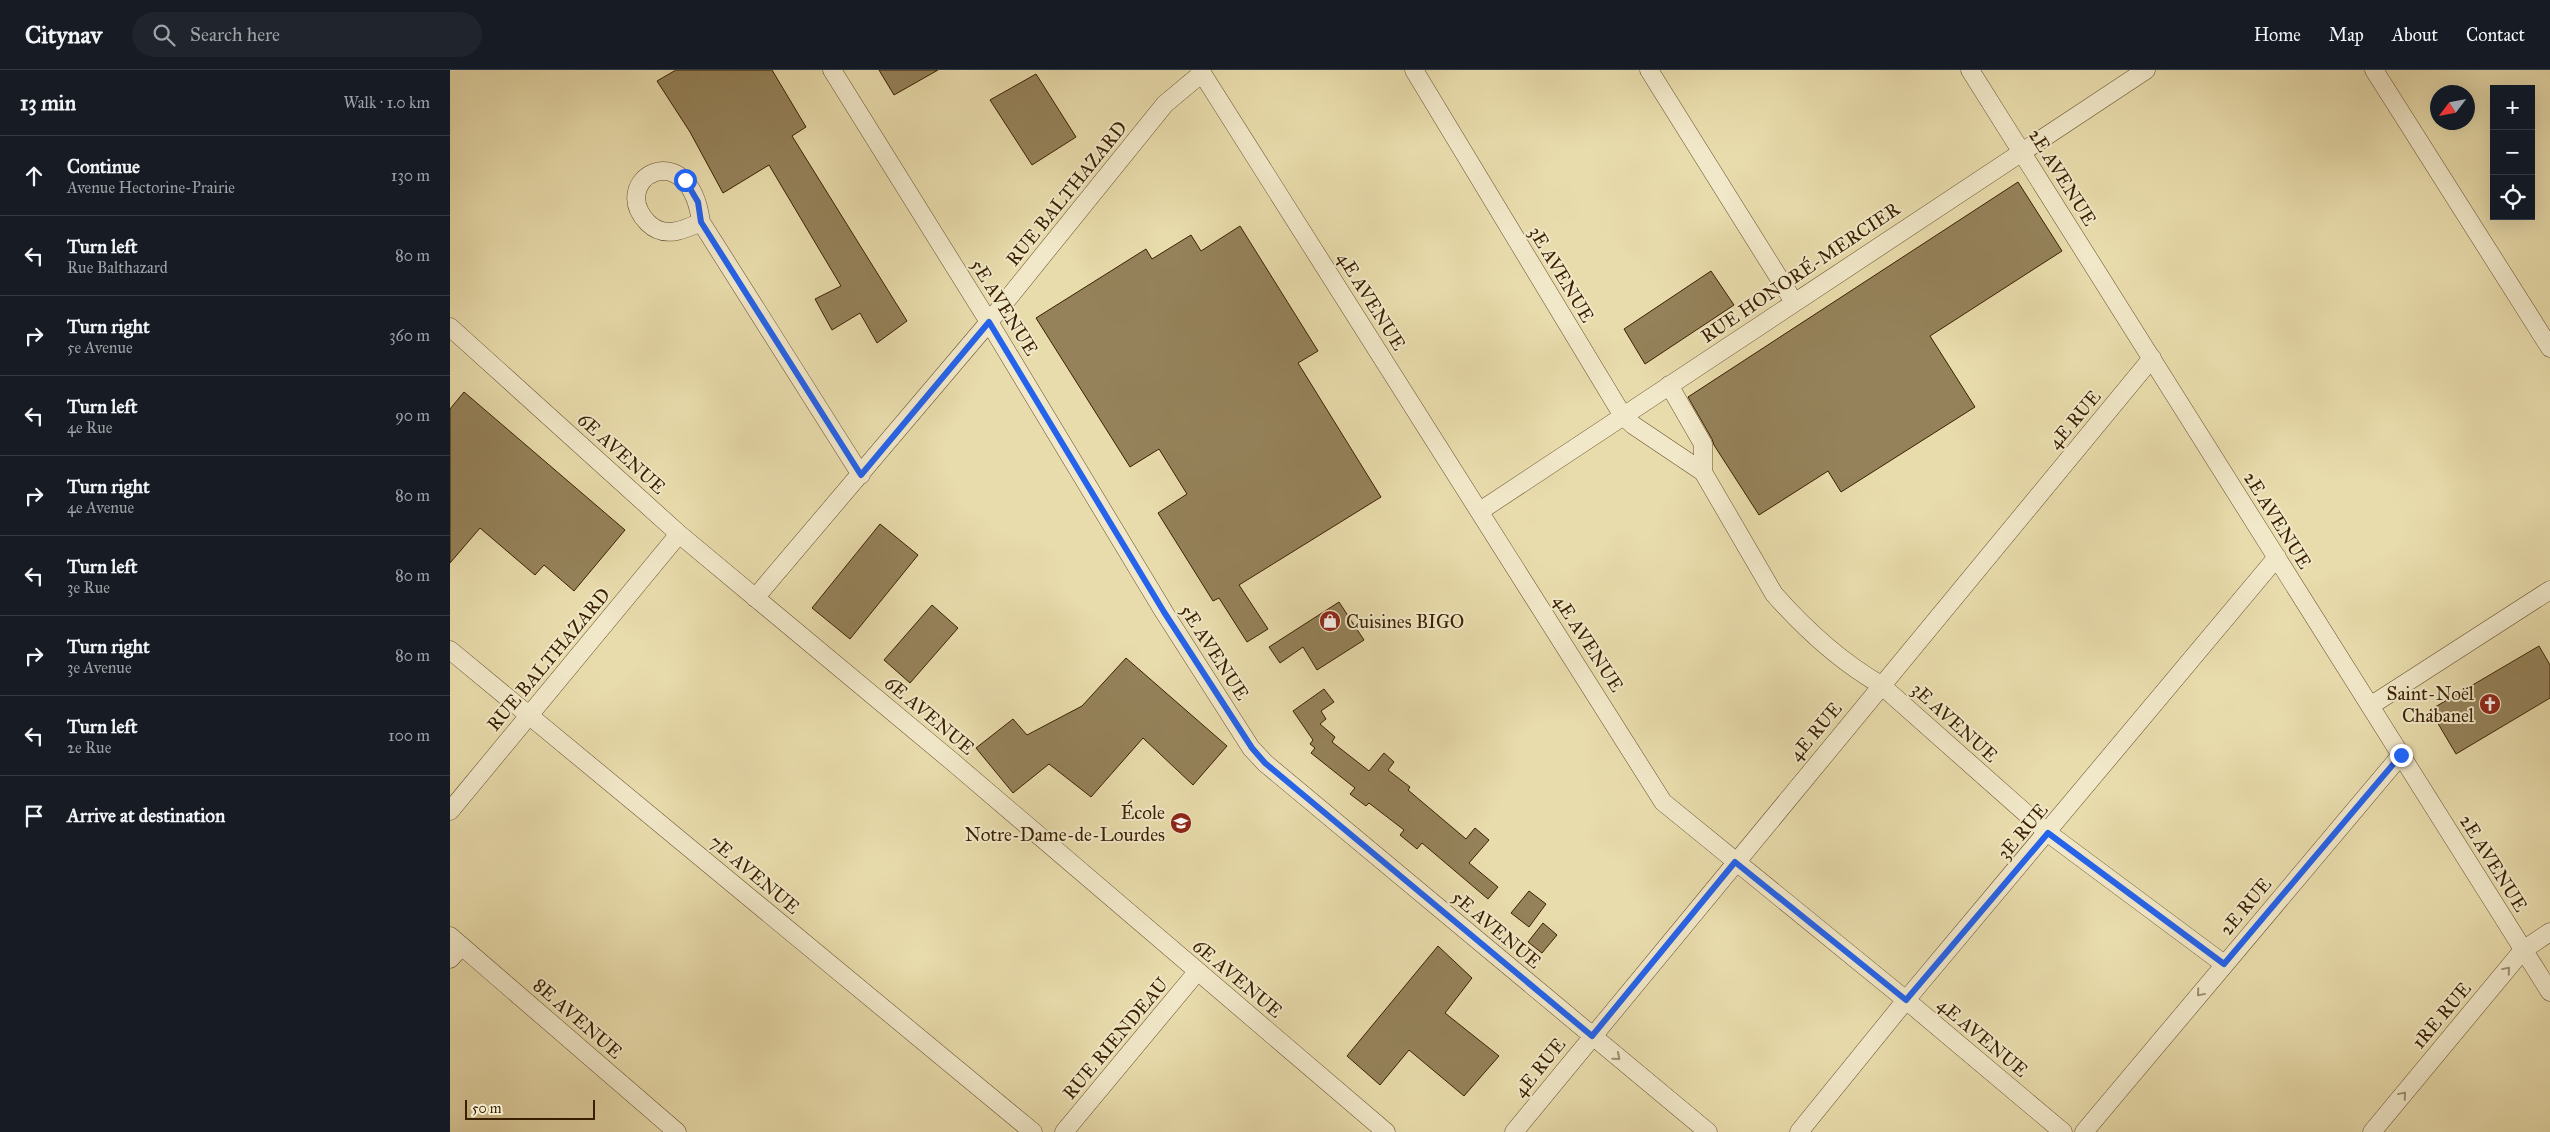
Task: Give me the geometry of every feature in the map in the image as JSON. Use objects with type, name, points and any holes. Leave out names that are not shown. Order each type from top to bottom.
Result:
[{"type":"street","name":"5E AVENUE","points":[[832,70],[989,322],[1169,620],[1240,730],[1265,763],[1708,1132]]},
{"type":"street","name":"3E AVENUE","points":[[1414,70],[1623,416],[1633,425],[1702,472],[1774,594],[1828,646],[1864,675],[1881,685],[2048,833],[2224,964]]},
{"type":"street","points":[[1649,70],[1794,302]]},
{"type":"street","name":"2E AVENUE","points":[[1970,70],[2550,992]]},
{"type":"street","name":"RUE HONORÉ-MERCIER","points":[[1480,511],[2146,70]]},
{"type":"street","points":[[2374,70],[2550,348]]},
{"type":"street","name":"RUE BALTHAZARD","points":[[755,598],[989,322],[1166,104],[1201,71]]},
{"type":"street","name":"4E AVENUE","points":[[1201,71],[1663,802],[1906,1000],[2063,1132]]},
{"type":"street","points":[[701,222],[861,475]]},
{"type":"street","name":"6E AVENUE","points":[[450,327],[679,534],[954,763],[1386,1132]]},
{"type":"street","name":"4E RUE","points":[[1514,1132],[2152,358]]},
{"type":"street","points":[[1669,385],[1703,444],[1702,472]]},
{"type":"street","name":"RUE BALTHAZARD","points":[[450,811],[679,534]]},
{"type":"street","name":"3E RUE","points":[[1799,1132],[1906,1000],[2048,833],[2277,557]]},
{"type":"street","points":[[2370,706],[2550,590]]},
{"type":"street","name":"7E AVENUE","points":[[450,650],[1033,1132]]},
{"type":"street","name":"2E RUE","points":[[2084,1132],[2401,755]]},
{"type":"street","name":"1RE RUE","points":[[2372,1132],[2523,950],[2550,932]]},
{"type":"street","points":[[450,960],[456,941]]},
{"type":"street","name":"8E AVENUE","points":[[456,941],[677,1132]]},
{"type":"street","name":"RUE RIENDEAU","points":[[1064,1132],[1197,972]]},
{"type":"building","points":[[676,70],[772,70],[806,127],[792,136],[907,321],[877,343],[860,313],[832,330],[815,299],[841,286],[769,165],[723,193],[690,132],[657,81]]},
{"type":"building","points":[[879,70],[938,70],[894,95]]},
{"type":"building","points":[[1036,74],[1076,137],[1032,165],[990,100]]},
{"type":"building","points":[[2018,182],[2062,251],[1930,336],[1975,407],[1841,492],[1828,471],[1759,515],[1714,445],[1688,397]]},
{"type":"building","points":[[1240,226],[1318,351],[1298,363],[1381,497],[1239,585],[1268,629],[1247,642],[1219,598],[1213,601],[1158,513],[1187,494],[1159,449],[1130,467],[1036,318],[1146,249],[1152,259],[1191,235],[1201,251]]},
{"type":"building","points":[[1711,271],[1734,305],[1645,364],[1624,329]]},
{"type":"building","points":[[464,392],[625,530],[574,591],[544,565],[535,575],[480,528],[450,563],[450,409]]},
{"type":"building","points":[[880,524],[918,555],[850,639],[812,608]]},
{"type":"building","name":"Cuisines BIGO","points":[[1339,602],[1364,640],[1317,670],[1303,647],[1280,663],[1269,647]]},
{"type":"building","points":[[932,605],[958,628],[910,683],[884,660]]},
{"type":"building","name":"Saint-Noël Chabanel","points":[[2539,646],[2550,665],[2550,698],[2456,754],[2430,710]]},
{"type":"building","points":[[1126,658],[1227,746],[1193,785],[1143,738],[1091,797],[1049,764],[1013,793],[976,748],[1013,719],[1027,735],[1082,706]]},
{"type":"building","points":[[1324,689],[1334,702],[1321,711],[1326,719],[1320,724],[1335,737],[1332,742],[1369,771],[1384,753],[1394,762],[1388,770],[1410,787],[1408,790],[1466,839],[1475,828],[1489,840],[1469,863],[1498,887],[1488,899],[1422,843],[1417,849],[1400,835],[1404,830],[1369,803],[1366,806],[1350,794],[1355,788],[1311,753],[1315,748],[1310,744],[1313,740],[1293,711]]},
{"type":"building","points":[[1529,891],[1546,904],[1529,927],[1511,913]]},
{"type":"building","points":[[1543,923],[1557,935],[1542,953],[1528,942]]},
{"type":"building","points":[[1438,946],[1472,978],[1445,1013],[1499,1056],[1464,1096],[1409,1050],[1380,1085],[1347,1056]]},
{"type":"place","name":"Cuisines BIGO","points":[[1330,621]]},
{"type":"place","name":"Saint-Noël Chabanel","points":[[2490,704]]},
{"type":"place","name":"École Notre-Dame-de-Lourdes","points":[[1181,823]]},
{"type":"route","points":[[685,180],[698,202],[701,222],[861,475],[989,322],[1164,612],[1252,748],[1265,763],[1592,1036],[1735,862],[1906,1000],[2048,833],[2224,964],[2401,755]]}]
